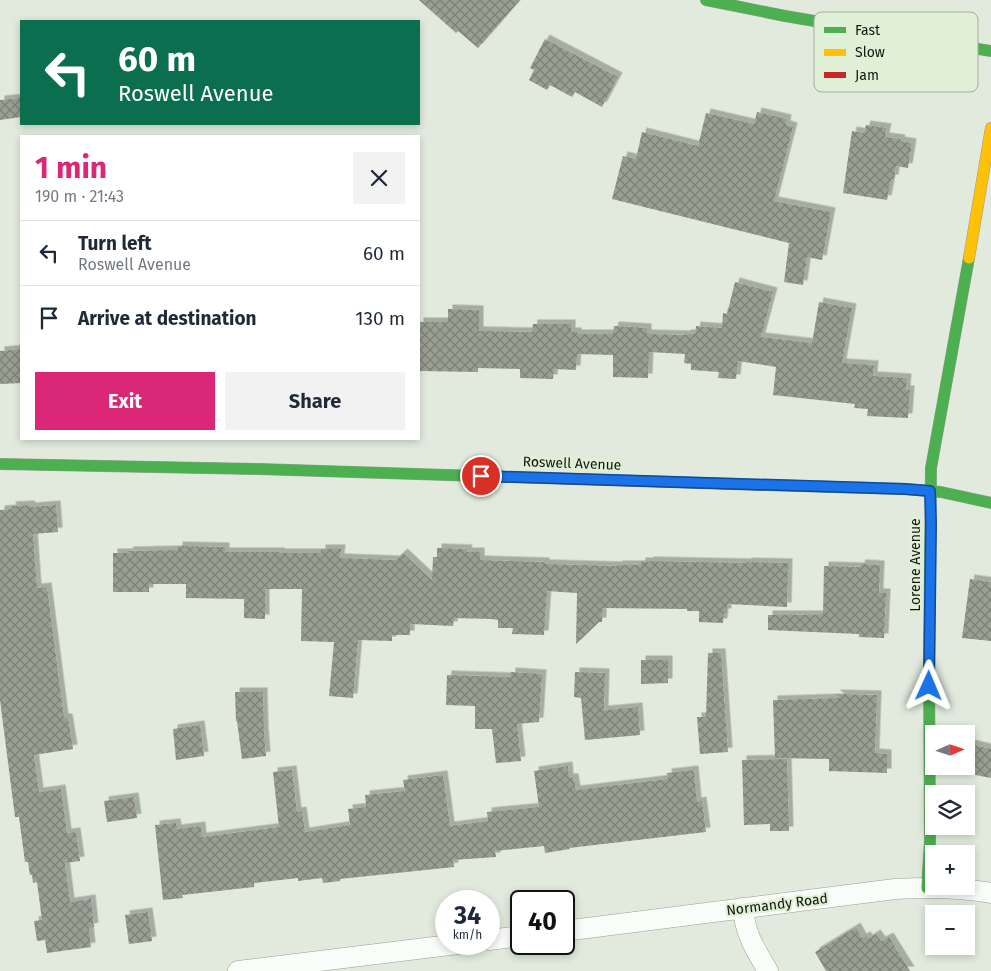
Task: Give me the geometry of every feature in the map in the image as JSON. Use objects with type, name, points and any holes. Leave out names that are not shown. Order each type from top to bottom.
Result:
[{"type":"street","points":[[706,0],[814,21]]},
{"type":"street","points":[[978,49],[991,51]]},
{"type":"street","name":"Lorene Avenue","points":[[929,845],[930,491],[932,460],[991,128]]},
{"type":"street","name":"Roswell Avenue","points":[[0,464],[251,469],[905,489],[930,491],[991,502]]},
{"type":"street","name":"Normandy Road","points":[[575,930],[895,889],[925,888]]},
{"type":"street","name":"Normandy Road","points":[[975,891],[991,893]]},
{"type":"street","points":[[743,908],[747,933],[768,971]]},
{"type":"street","points":[[238,971],[435,947]]},
{"type":"building","points":[[419,0],[520,0],[478,48],[458,31],[456,33]]},
{"type":"building","points":[[545,39],[618,77],[602,107],[575,92],[572,97],[550,85],[547,90],[529,80],[534,70],[530,68]]},
{"type":"building","points":[[20,98],[20,117],[0,120],[0,100]]},
{"type":"building","points":[[757,112],[787,119],[786,125],[793,127],[774,201],[831,212],[822,260],[807,257],[803,285],[784,282],[789,243],[612,199],[623,156],[636,159],[642,132],[698,146],[706,113],[754,124]]},
{"type":"building","points":[[866,125],[887,128],[885,137],[901,139],[900,141],[912,143],[908,168],[896,166],[894,179],[891,179],[887,200],[843,193],[852,131],[864,133]]},
{"type":"building","points":[[735,282],[773,292],[761,337],[812,343],[819,302],[852,308],[842,363],[874,365],[873,376],[907,378],[906,390],[910,390],[908,418],[867,416],[868,409],[854,408],[855,404],[773,395],[776,367],[738,361],[736,379],[718,378],[719,372],[691,370],[691,364],[684,363],[685,354],[649,352],[648,378],[613,377],[613,355],[577,354],[576,370],[554,369],[553,379],[520,378],[520,369],[478,368],[478,372],[420,371],[420,322],[448,322],[448,309],[479,310],[479,331],[532,332],[533,324],[571,324],[571,332],[577,332],[577,334],[613,334],[614,326],[647,328],[647,334],[695,334],[696,326],[722,328],[723,313],[727,314]]},
{"type":"building","points":[[20,349],[20,383],[0,384],[0,351]]},
{"type":"building","points":[[30,505],[31,507],[56,505],[58,532],[33,534],[37,588],[47,587],[64,718],[68,718],[73,749],[34,755],[39,792],[61,789],[67,833],[76,832],[80,861],[65,863],[70,902],[91,899],[94,927],[89,928],[91,947],[47,953],[45,940],[37,941],[34,921],[42,920],[37,882],[33,883],[28,862],[25,862],[19,817],[15,817],[0,700],[0,510],[12,509],[11,506]]},
{"type":"building","points":[[178,546],[225,547],[225,552],[321,553],[321,549],[341,549],[340,558],[396,560],[403,553],[432,580],[433,557],[437,557],[437,548],[468,549],[467,552],[480,552],[480,560],[545,562],[545,564],[618,566],[641,565],[641,562],[649,561],[788,563],[787,607],[727,604],[727,613],[724,613],[723,623],[699,622],[699,611],[687,611],[687,609],[602,608],[602,622],[598,622],[576,644],[577,593],[547,591],[544,635],[512,634],[513,628],[498,628],[498,620],[491,619],[454,618],[453,626],[410,624],[410,635],[392,635],[392,641],[358,640],[353,698],[329,696],[334,642],[301,641],[302,589],[265,589],[265,619],[244,618],[244,599],[186,598],[186,584],[149,584],[149,592],[113,592],[113,553],[178,550]]},
{"type":"building","points":[[861,564],[880,565],[879,593],[886,593],[884,638],[859,637],[859,634],[768,630],[768,615],[823,615],[824,566],[860,567]]},
{"type":"building","points":[[970,579],[991,582],[991,641],[962,638]]},
{"type":"building","points":[[708,653],[721,653],[728,752],[700,754],[697,717],[706,717]]},
{"type":"building","points":[[641,660],[668,660],[668,683],[641,684]]},
{"type":"building","points":[[511,672],[542,674],[539,722],[517,724],[521,761],[496,763],[492,729],[475,729],[475,706],[446,705],[447,675],[511,677]]},
{"type":"building","points":[[575,672],[605,673],[604,710],[638,707],[640,735],[585,740],[581,698],[574,697]]},
{"type":"building","points":[[235,692],[263,692],[266,756],[242,759],[236,721]]},
{"type":"building","points":[[835,694],[877,695],[875,753],[887,754],[887,773],[829,771],[829,759],[775,758],[773,700],[840,698]]},
{"type":"building","points":[[200,725],[204,756],[176,760],[173,729]]},
{"type":"building","points":[[975,745],[991,749],[991,778],[975,775]]},
{"type":"building","points":[[787,759],[789,831],[770,831],[770,824],[744,825],[742,760]]},
{"type":"building","points":[[568,766],[569,778],[574,778],[576,790],[668,779],[667,773],[694,770],[697,802],[702,801],[706,832],[569,848],[545,853],[544,846],[495,851],[496,857],[453,860],[454,867],[340,879],[340,881],[323,883],[322,878],[298,881],[298,878],[254,883],[254,887],[182,895],[183,898],[163,900],[155,825],[176,823],[177,829],[201,826],[202,837],[279,827],[273,772],[292,770],[297,812],[302,811],[305,832],[350,825],[348,809],[366,807],[365,795],[405,791],[403,780],[443,775],[450,826],[488,821],[487,812],[539,807],[534,771]]},
{"type":"building","points":[[134,797],[137,818],[107,822],[104,801]]},
{"type":"building","points":[[148,912],[152,941],[129,944],[125,915]]},
{"type":"building","points":[[856,927],[862,938],[866,936],[868,939],[876,934],[881,941],[889,937],[910,971],[826,971],[815,952]]},
{"type":"traffic: fast","points":[[706,0],[814,21]]},
{"type":"traffic: fast","points":[[978,49],[991,51]]},
{"type":"traffic: fast","points":[[930,845],[931,468],[969,258]]},
{"type":"traffic: fast","points":[[0,464],[259,469],[543,478]]},
{"type":"traffic: fast","points":[[764,485],[905,489],[941,492],[991,503]]},
{"type":"traffic: slow","points":[[969,258],[991,128]]},
{"type":"traffic: jam","points":[[543,478],[764,485]]},
{"type":"route","points":[[481,476],[930,491],[929,686]]}]
